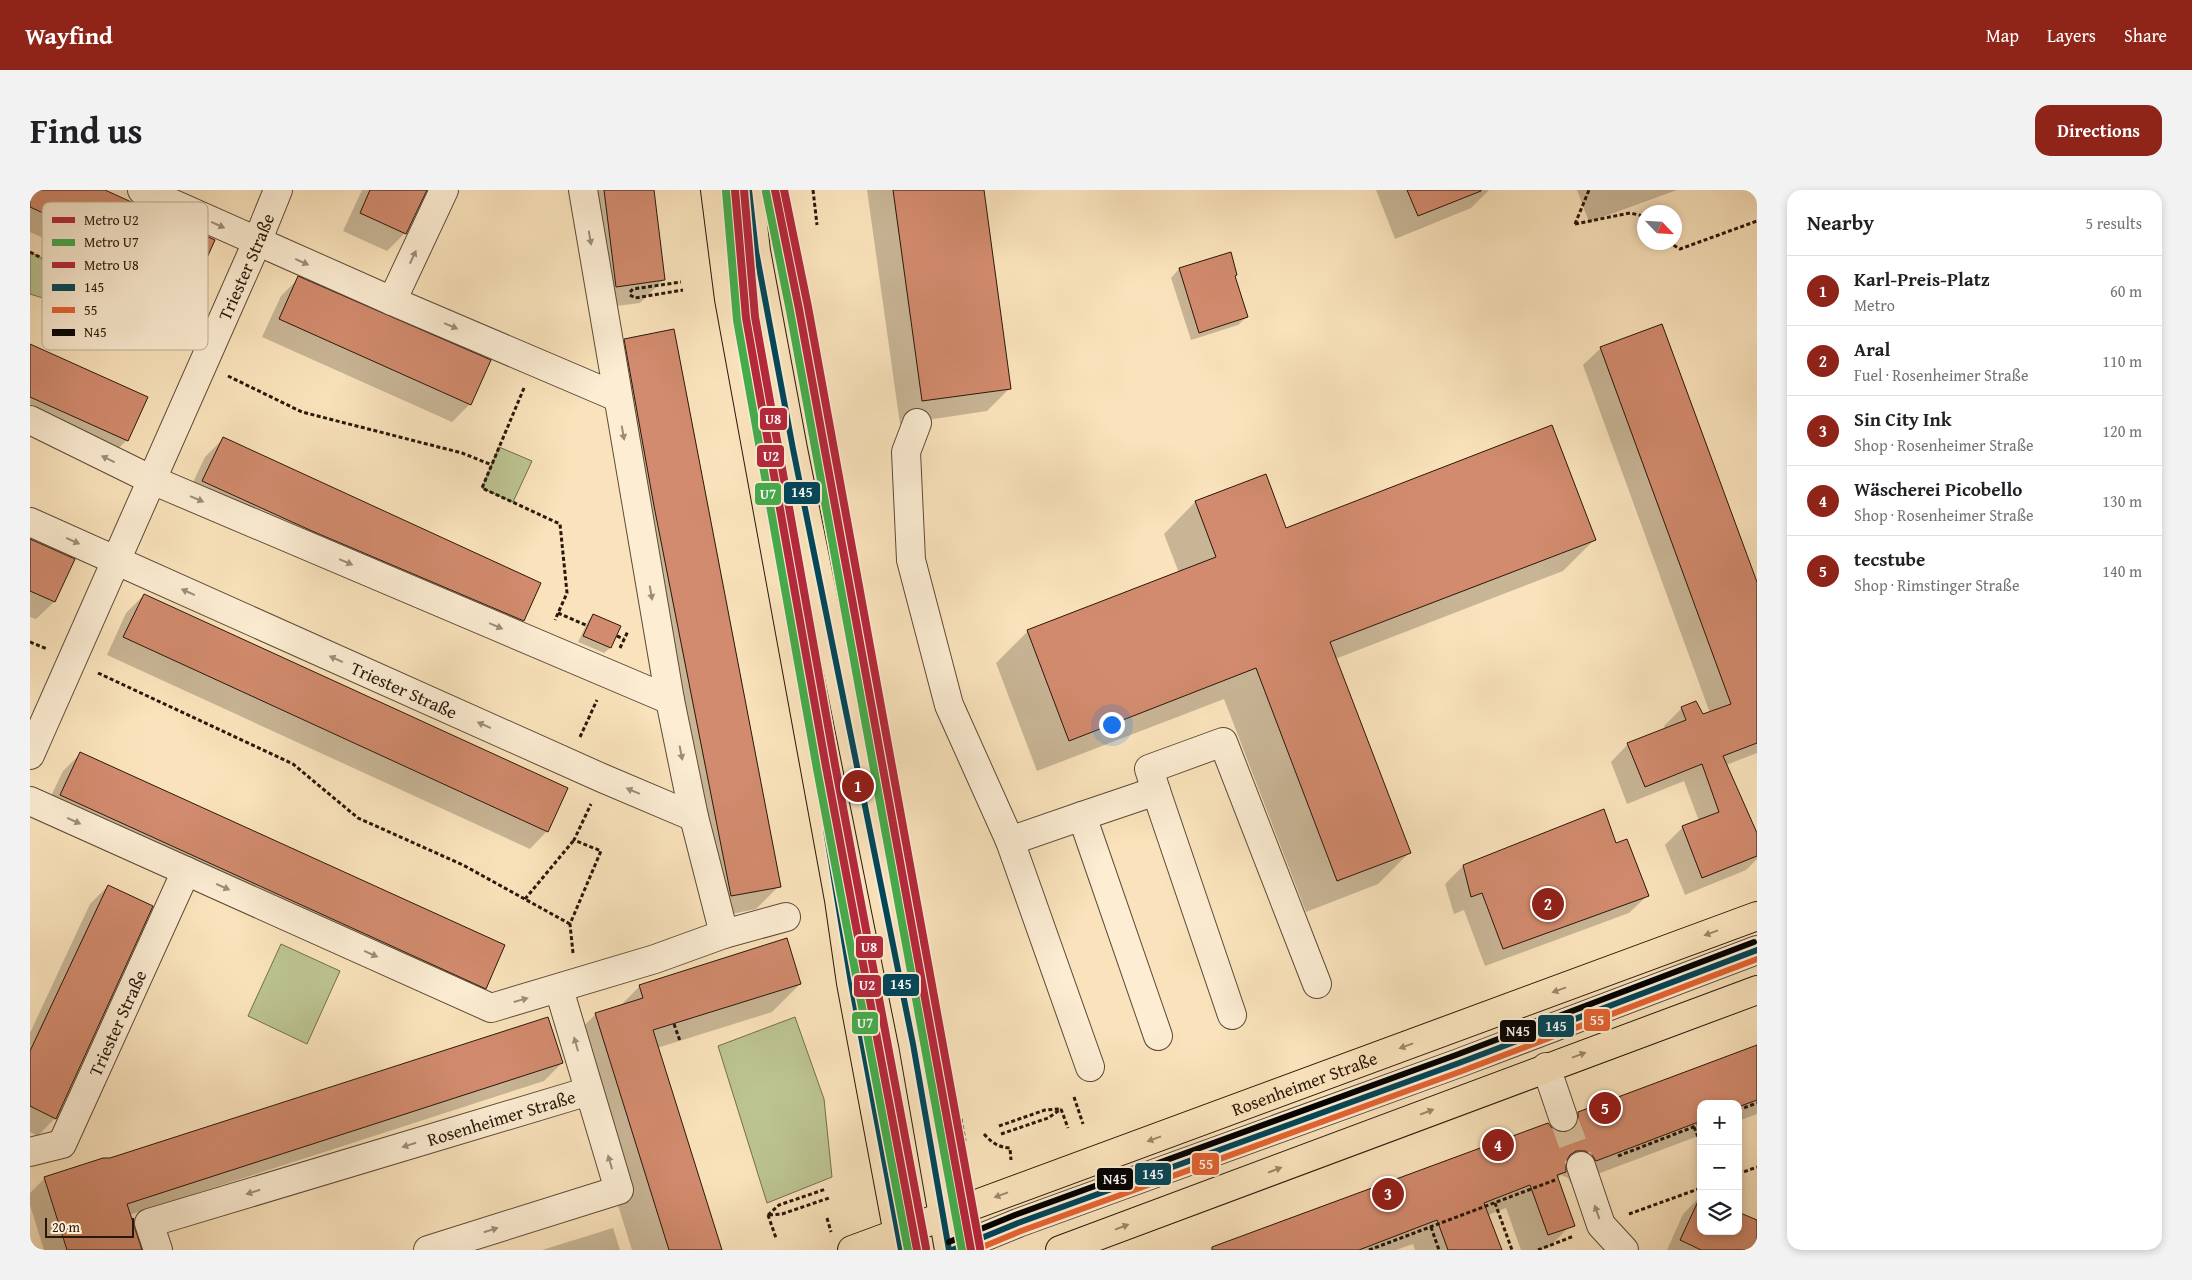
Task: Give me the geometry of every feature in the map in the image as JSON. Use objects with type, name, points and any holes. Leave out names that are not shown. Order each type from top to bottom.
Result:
[{"type":"main road","points":[[715,190],[729,299],[839,900],[851,983],[900,1241]]},
{"type":"main road","points":[[749,190],[756,251],[786,411],[911,1034],[943,1216],[951,1250]]},
{"type":"main road","name":"Rosenheimer Straße","points":[[852,1250],[900,1241],[943,1216],[1757,916]]},
{"type":"main road","points":[[1060,1250],[1546,1067],[1757,990]]},
{"type":"street","points":[[142,190],[169,202]]},
{"type":"street","name":"Triester Straße","points":[[30,755],[204,364],[278,190]]},
{"type":"street","points":[[392,301],[444,190]]},
{"type":"street","points":[[583,190],[670,700],[694,817],[724,934]]},
{"type":"street","points":[[208,220],[617,397]]},
{"type":"street","points":[[30,420],[152,480],[670,700]]},
{"type":"street","points":[[916,423],[906,452],[911,560],[949,705],[1010,841],[1090,1067]]},
{"type":"street","points":[[30,522],[116,560]]},
{"type":"street","name":"Triester Straße","points":[[116,560],[602,778],[694,817]]},
{"type":"street","points":[[1232,1015],[1149,769],[1223,742],[1317,984]]},
{"type":"street","points":[[1010,841],[1156,791]]},
{"type":"street","points":[[30,801],[491,1008],[559,989],[655,959],[724,934],[786,916]]},
{"type":"street","points":[[1082,816],[1158,1036]]},
{"type":"street","name":"Triester Straße","points":[[30,1152],[62,1144],[186,871]]},
{"type":"street","name":"Rosenheimer Straße","points":[[951,1250],[1459,1064],[1757,950]]},
{"type":"street","points":[[559,989],[589,1091]]},
{"type":"street","points":[[1546,1067],[1563,1117]]},
{"type":"street","name":"Rosenheimer Straße","points":[[158,1250],[149,1223],[589,1091],[618,1190],[428,1250]]},
{"type":"street","points":[[1581,1166],[1601,1225],[1624,1250]]},
{"type":"path","points":[[813,190],[817,224]]},
{"type":"path","points":[[1589,190],[1575,224],[1630,213],[1637,214]]},
{"type":"path","points":[[1682,249],[1757,221]]},
{"type":"path","points":[[30,252],[42,258]]},
{"type":"path","points":[[633,289],[681,282]]},
{"type":"path","points":[[635,298],[683,290]]},
{"type":"path","points":[[184,350],[204,364],[302,412],[462,453],[492,465]]},
{"type":"path","points":[[536,362],[482,488],[560,524],[567,593],[543,646]]},
{"type":"path","points":[[558,613],[588,626]]},
{"type":"path","points":[[616,636],[624,639]]},
{"type":"path","points":[[30,642],[37,645]]},
{"type":"path","points":[[71,660],[293,764],[358,818],[463,866],[570,924]]},
{"type":"path","points":[[525,899],[574,840],[602,778]]},
{"type":"path","points":[[574,840],[601,851],[570,924],[573,952],[587,980]]},
{"type":"path","points":[[674,1024],[680,1041]]},
{"type":"path","points":[[1074,1097],[1084,1124]]},
{"type":"path","points":[[1742,1109],[1757,1103]]},
{"type":"path","points":[[1001,1134],[1048,1118],[1061,1109]]},
{"type":"path","points":[[999,1126],[1045,1110],[1061,1109]]},
{"type":"path","points":[[1061,1109],[1068,1128]]},
{"type":"path","points":[[961,1119],[965,1141]]},
{"type":"path","points":[[1618,1156],[1697,1126]]},
{"type":"path","points":[[1694,1127],[1697,1134]]},
{"type":"path","points":[[984,1134],[1001,1148],[1010,1148]]},
{"type":"path","points":[[1742,1173],[1757,1167]]},
{"type":"path","points":[[1369,1250],[1555,1180]]},
{"type":"path","points":[[768,1215],[779,1205],[826,1189]]},
{"type":"path","points":[[1622,1216],[1697,1189]]},
{"type":"path","points":[[768,1215],[782,1214],[829,1198]]},
{"type":"path","points":[[1495,1203],[1512,1250]]},
{"type":"path","points":[[768,1215],[776,1238]]},
{"type":"path","points":[[1431,1227],[1439,1250]]},
{"type":"path","points":[[1538,1250],[1579,1234]]},
{"type":"green space","points":[[30,252],[42,258],[42,298],[30,294]]},
{"type":"green space","points":[[499,447],[532,461],[513,502],[482,488]]},
{"type":"green space","points":[[281,944],[340,971],[307,1044],[248,1016]]},
{"type":"green space","points":[[795,1017],[824,1099],[832,1177],[767,1203],[718,1046]]},
{"type":"building","points":[[30,190],[105,190],[131,202],[42,202],[42,212],[30,207]]},
{"type":"building","points":[[370,190],[427,190],[406,234],[360,213]]},
{"type":"building","points":[[604,190],[654,190],[665,280],[616,287]]},
{"type":"building","points":[[893,190],[984,190],[1011,389],[922,401]]},
{"type":"building","points":[[1407,190],[1481,190],[1481,191],[1418,216]]},
{"type":"building","points":[[208,237],[215,240],[208,255]]},
{"type":"building","points":[[1231,252],[1237,275],[1235,276],[1248,317],[1199,333],[1179,268]]},
{"type":"building","points":[[298,276],[491,360],[471,405],[279,319]]},
{"type":"building","points":[[1662,324],[1757,582],[1757,743],[1723,756],[1757,833],[1757,856],[1702,878],[1682,826],[1719,812],[1702,764],[1645,787],[1627,743],[1686,720],[1681,707],[1696,701],[1703,714],[1731,704],[1600,347]]},
{"type":"building","points":[[674,329],[781,887],[731,896],[654,506],[624,339]]},
{"type":"building","points":[[30,344],[148,397],[128,441],[30,397]]},
{"type":"building","points":[[1552,425],[1596,540],[1330,642],[1411,853],[1337,881],[1256,668],[1069,741],[1027,630],[1216,557],[1195,501],[1266,474],[1286,528]]},
{"type":"building","points":[[223,437],[541,583],[524,621],[312,531],[202,481]]},
{"type":"building","points":[[30,539],[75,559],[55,602],[30,591]]},
{"type":"building","points":[[144,594],[568,788],[548,832],[123,637]]},
{"type":"building","points":[[593,614],[621,626],[611,648],[583,636]]},
{"type":"building","points":[[80,752],[505,945],[486,989],[60,795]]},
{"type":"building","points":[[1604,809],[1616,843],[1627,839],[1649,896],[1503,949],[1482,893],[1471,897],[1463,865]]},
{"type":"building","points":[[108,885],[153,906],[56,1119],[30,1106],[30,1051]]},
{"type":"building","points":[[787,938],[801,984],[653,1030],[722,1250],[669,1250],[595,1013],[643,998],[639,985]]},
{"type":"building","points":[[548,1017],[563,1063],[127,1204],[142,1250],[67,1250],[44,1177],[103,1158],[110,1158]]},
{"type":"building","points":[[1757,1045],[1757,1100],[1742,1106],[1742,1100],[1697,1100],[1697,1123],[1596,1161],[1592,1155],[1585,1151],[1576,1151],[1570,1155],[1566,1162],[1566,1172],[1557,1175],[1575,1226],[1548,1235],[1530,1185],[1484,1203],[1502,1250],[1448,1250],[1437,1220],[1359,1250],[1212,1250],[1212,1247],[1548,1123],[1552,1128],[1560,1132],[1568,1132],[1574,1128],[1578,1120],[1578,1112]]},
{"type":"building","points":[[1697,1204],[1697,1235],[1742,1235],[1742,1214],[1757,1220],[1757,1250],[1701,1250],[1680,1240]]},
{"type":"tunnel","points":[[1563,1117],[1581,1166]]},
{"type":"metro line","name":"U2","points":[[735,190],[746,318],[826,767],[917,1250]]},
{"type":"metro line","name":"U8","points":[[744,190],[755,317],[835,765],[926,1248]]},
{"type":"metro line","name":"U2","points":[[775,190],[799,309],[971,1250]]},
{"type":"metro line","name":"U8","points":[[784,190],[808,307],[980,1248]]},
{"type":"metro line","name":"U7","points":[[726,191],[737,320],[817,769],[908,1250]]},
{"type":"metro line","name":"U7","points":[[766,192],[790,311],[962,1250]]},
{"type":"transit line","name":"145","points":[[749,190],[756,251],[793,449],[913,1044],[949,1250]]},
{"type":"transit line","name":"145","points":[[826,830],[851,983],[901,1250]]},
{"type":"transit line","name":"N45","points":[[949,1242],[1015,1215],[1456,1055],[1754,942]]},
{"type":"transit line","name":"145","points":[[952,1250],[1018,1223],[1459,1063],[1757,950]]},
{"type":"transit line","name":"55","points":[[975,1250],[1021,1231],[1462,1071],[1757,959]]},
{"type":"place","name":"Karl-Preis-Platz","points":[[858,786]]},
{"type":"place","name":"Aral","points":[[1548,904]]},
{"type":"place","name":"tecstube","points":[[1605,1108]]},
{"type":"place","name":"Wäscherei Picobello","points":[[1498,1145]]},
{"type":"place","name":"Sin City Ink","points":[[1388,1194]]}]
